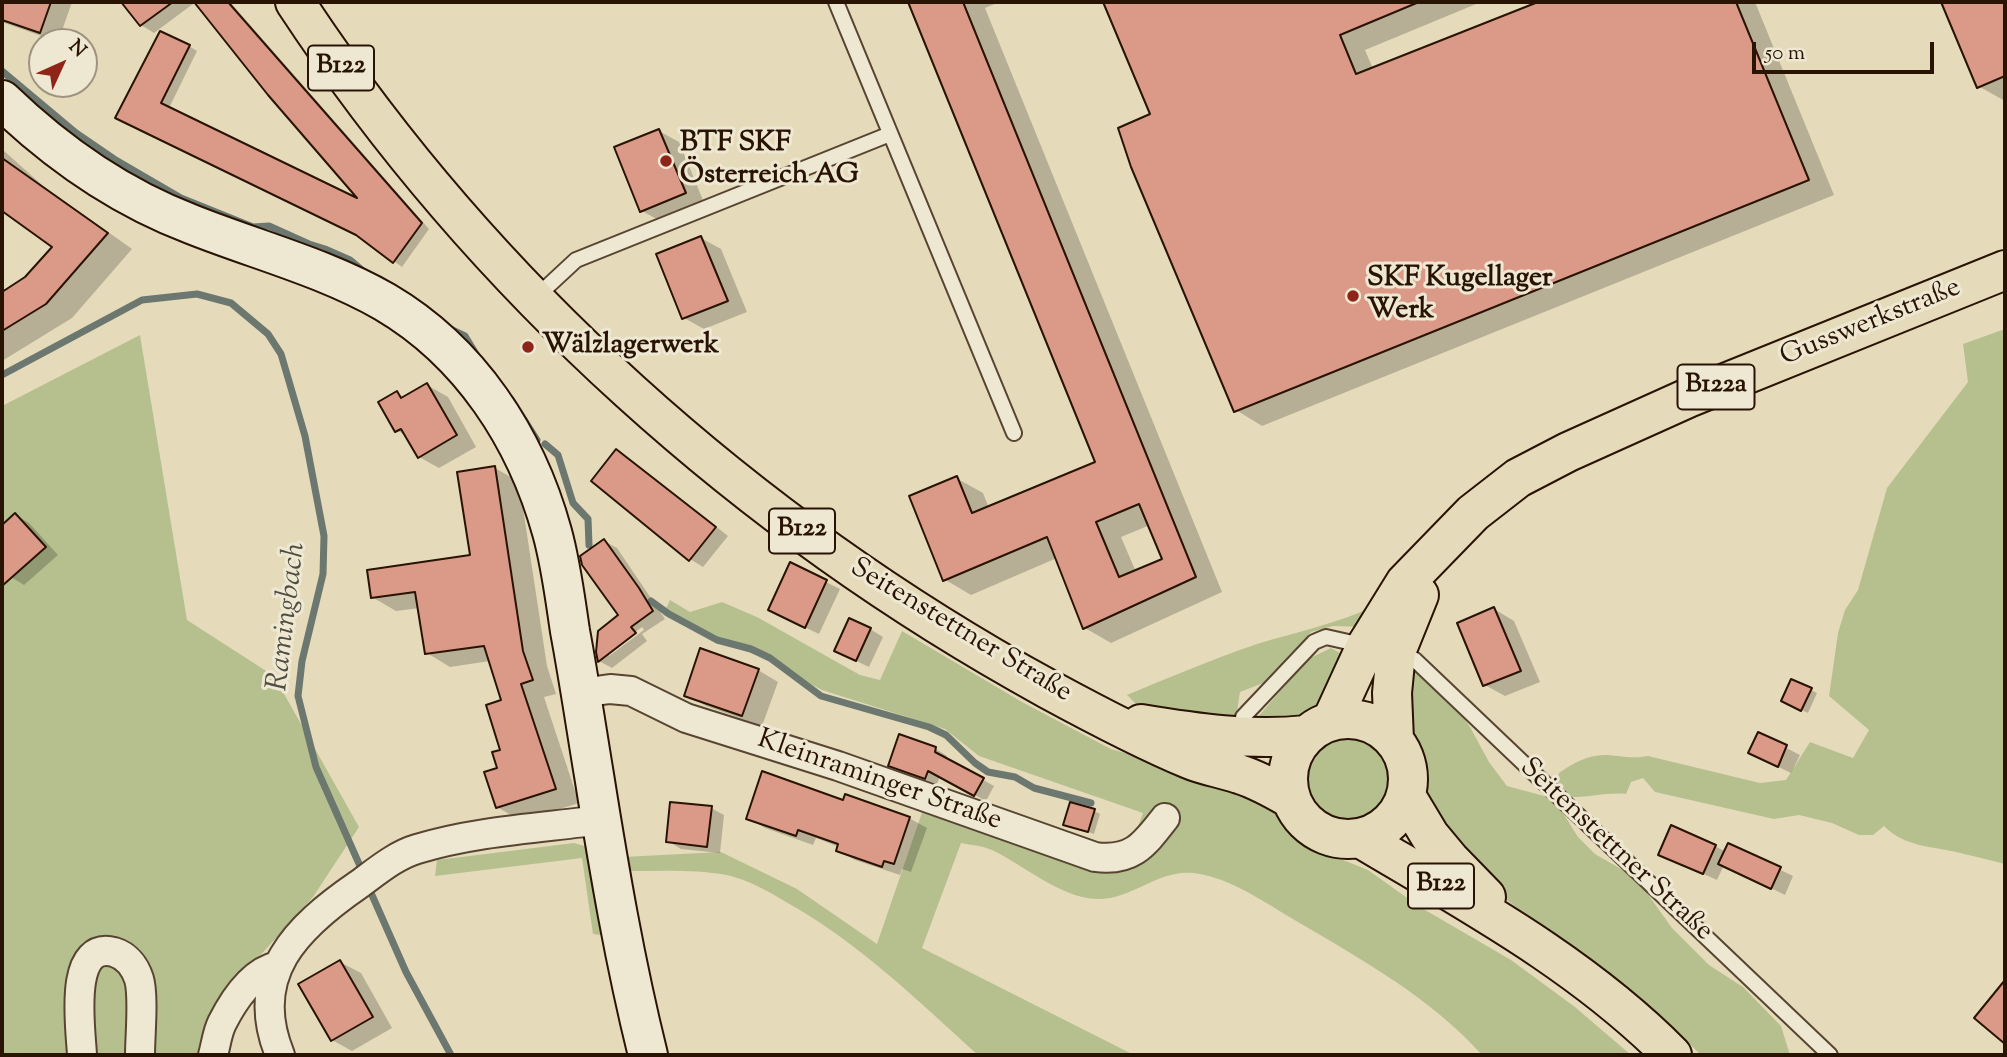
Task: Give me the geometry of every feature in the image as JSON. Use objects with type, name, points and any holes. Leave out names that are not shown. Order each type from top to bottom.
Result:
[{"type":"main road","name":"Seitenstettner Straße","points":[[295,2],[389,133],[455,214],[533,300],[615,377],[734,479],[839,558],[987,654],[1104,718],[1189,759],[1265,783],[1291,799]]},
{"type":"main road","points":[[2,100],[59,148],[104,181],[144,203],[188,223],[327,273],[415,322],[468,371],[508,426],[532,474],[553,536],[601,820],[648,1055]]},
{"type":"main road","name":"Gusswerkstraße","points":[[1319,728],[1410,614],[1446,539],[1493,495],[1518,478],[1568,452],[1688,398],[2005,270]]},
{"type":"main road","name":"Gusswerkstraße","points":[[1381,649],[1392,693],[1394,740]]},
{"type":"main road","name":"Seitenstettner Straße","points":[[1104,718],[1227,735],[1289,737],[1319,728]]},
{"type":"main road","name":"B122","points":[[1319,728],[1355,718],[1377,725],[1394,740],[1404,757],[1408,777],[1406,796],[1430,836],[1521,934]]},
{"type":"main road","points":[[1291,799],[1288,776],[1293,754],[1319,728]]},
{"type":"main road","points":[[1360,838],[1380,830],[1396,816],[1406,796]]},
{"type":"main road","name":"B122","points":[[1291,799],[1302,817],[1319,831],[1339,838],[1360,838],[1521,934],[1609,999],[1672,1055]]},
{"type":"street","name":"Kleinraminger Straße","points":[[581,693],[610,689],[631,691],[686,718],[838,766],[1095,857],[1112,859],[1126,856],[1143,846],[1165,818]]},
{"type":"street","points":[[279,1055],[270,1026],[269,998],[277,966],[295,937],[323,909],[389,863],[414,850],[449,841],[601,820]]},
{"type":"street","points":[[82,1055],[79,986],[84,967],[94,955],[106,951],[118,953],[133,964],[140,982],[139,1055]]},
{"type":"street","points":[[213,1055],[221,1025],[241,994],[255,977],[277,966]]},
{"type":"lane","points":[[836,2],[1014,433]]},
{"type":"lane","points":[[533,300],[576,260],[890,134]]},
{"type":"lane","name":"Seitenstettner Straße","points":[[1243,717],[1314,642],[1326,637],[1381,649],[1415,660],[1830,1055]]},
{"type":"green space","points":[[2005,329],[2005,864],[1909,842],[1884,826],[1873,835],[1859,835],[1832,823],[1799,815],[1774,819],[1655,792],[1643,778],[1631,782],[1626,794],[1568,797],[1556,784],[1559,773],[1582,760],[1600,755],[1648,756],[1760,783],[1786,780],[1810,742],[1853,758],[1869,730],[1829,696],[1838,633],[1845,610],[1858,590],[1887,488],[1968,382],[1963,344]]},
{"type":"green space","points":[[140,335],[187,620],[274,676],[359,827],[313,897],[238,980],[206,1021],[198,1055],[2,1055],[2,406]]},
{"type":"green space","points":[[670,600],[690,612],[722,602],[757,617],[860,675],[880,680],[902,631],[1022,702],[1111,749],[1181,769],[1273,808],[1294,831],[1316,849],[1368,870],[1420,907],[1511,960],[1575,1007],[1631,1055],[1482,1055],[1441,1016],[1396,982],[1261,900],[1221,880],[1181,873],[1122,895],[1097,899],[1056,887],[992,850],[961,843],[922,948],[1134,1055],[978,1055],[862,953],[772,894],[750,883],[715,873],[626,871],[623,857],[721,852],[797,889],[877,944],[929,792],[1094,848],[1131,846],[1143,813],[979,756],[945,729],[822,690],[759,656],[703,635],[663,615]]},
{"type":"green space","points":[[1375,606],[1367,627],[1333,626],[1311,632],[1271,680],[1240,692],[1236,718],[1257,718],[1308,659],[1331,648],[1347,657],[1322,708],[1304,720],[1266,728],[1143,711],[1127,695],[1257,644]]},
{"type":"green space","points":[[1414,666],[1457,708],[1489,762],[1507,786],[1548,797],[1563,813],[1578,837],[1595,854],[1628,873],[1647,893],[1672,928],[1709,965],[1743,987],[1781,1026],[1790,1055],[1701,1055],[1671,1026],[1486,884],[1425,801],[1421,784],[1422,767],[1406,719]]},
{"type":"green space","points":[[1348,735],[1364,739],[1378,748],[1387,762],[1391,778],[1387,794],[1378,808],[1364,817],[1348,821],[1332,817],[1318,808],[1309,794],[1305,778],[1309,762],[1318,748],[1332,739]]},
{"type":"green space","points":[[574,843],[592,848],[607,936],[593,934],[582,858],[435,876],[437,860]]},
{"type":"building","points":[[2,2],[51,2],[42,28],[28,29],[2,20]]},
{"type":"building","points":[[121,2],[173,2],[140,26]]},
{"type":"building","points":[[194,2],[228,2],[422,223],[393,263],[356,235],[115,118],[160,31],[190,45],[161,103],[357,198],[268,95]]},
{"type":"building","points":[[908,2],[963,2],[1196,577],[1083,629],[1047,537],[943,581],[909,496],[957,476],[972,513],[1095,462]],"holes":[[[1139,504],[1162,559],[1119,577],[1096,522]]]},
{"type":"building","name":"SKF Kugellager Werk","points":[[1103,2],[1419,2],[1340,35],[1356,74],[1538,2],[1736,2],[1809,180],[1234,412],[1131,167],[1118,128],[1150,114]]},
{"type":"building","points":[[1941,2],[2005,2],[2005,76],[1977,88]]},
{"type":"building","points":[[659,129],[686,193],[640,212],[614,147]]},
{"type":"building","points":[[2,158],[108,233],[46,304],[2,331],[2,292],[25,277],[52,247],[2,211]]},
{"type":"building","points":[[701,236],[728,301],[682,319],[656,254]]},
{"type":"building","points":[[427,383],[457,435],[418,458],[401,429],[395,432],[378,402],[397,391],[401,398]]},
{"type":"building","points":[[616,449],[716,527],[689,561],[591,481]]},
{"type":"building","points":[[495,466],[523,651],[533,680],[521,684],[556,789],[496,808],[484,772],[497,768],[492,752],[500,750],[486,705],[501,700],[484,646],[425,654],[415,592],[371,598],[367,570],[470,555],[457,472]]},
{"type":"building","points":[[15,513],[46,547],[2,586],[2,525]]},
{"type":"building","points":[[604,539],[653,611],[631,627],[636,633],[598,662],[598,631],[618,615],[582,565],[580,556]]},
{"type":"building","points":[[790,562],[827,580],[805,628],[768,610]]},
{"type":"building","points":[[1494,607],[1521,671],[1483,686],[1457,623]]},
{"type":"building","points":[[849,618],[871,628],[856,661],[834,651]]},
{"type":"building","points":[[700,648],[759,669],[742,716],[684,696]]},
{"type":"building","points":[[1791,679],[1812,688],[1801,711],[1781,701]]},
{"type":"building","points":[[1758,732],[1787,745],[1778,767],[1748,753]]},
{"type":"building","points":[[899,734],[936,747],[935,752],[984,778],[974,796],[928,771],[925,779],[888,766]]},
{"type":"building","points":[[762,771],[843,800],[845,794],[910,817],[894,864],[884,861],[882,867],[836,851],[838,844],[798,830],[796,836],[746,819]]},
{"type":"building","points":[[670,802],[712,806],[707,847],[666,842]]},
{"type":"building","points":[[1070,802],[1095,809],[1088,832],[1063,825]]},
{"type":"building","points":[[1671,825],[1716,845],[1703,874],[1658,855]]},
{"type":"building","points":[[1728,843],[1781,867],[1771,889],[1718,864]]},
{"type":"building","points":[[340,960],[373,1017],[331,1041],[298,984]]},
{"type":"building","points":[[2005,980],[2005,1044],[1974,1018]]},
{"type":"waterway","points":[[2,71],[76,133],[114,159],[181,198],[253,227],[269,226],[350,260],[363,271]]},
{"type":"waterway","name":"Ramingbach","points":[[2,375],[142,300],[197,294],[231,303],[268,334],[281,354],[305,436],[324,536],[323,574],[302,661],[298,696],[316,767],[364,875]]},
{"type":"waterway","points":[[448,328],[465,336],[476,354]]},
{"type":"waterway","points":[[511,399],[537,440]]},
{"type":"waterway","points":[[545,444],[558,455],[573,503],[588,519],[589,545]]},
{"type":"waterway","points":[[651,601],[717,640],[751,649],[770,658],[821,696],[929,727],[946,735],[988,772],[1015,777],[1034,788],[1091,803]]},
{"type":"waterway","name":"Ramingbach","points":[[368,886],[406,972],[451,1055]]},
{"type":"place","name":"BTF SKF Österreich AG","points":[[666,161]]},
{"type":"place","name":"SKF Kugellager Werk","points":[[1353,296]]},
{"type":"place","name":"Wälzlagerwerk","points":[[528,347]]}]
